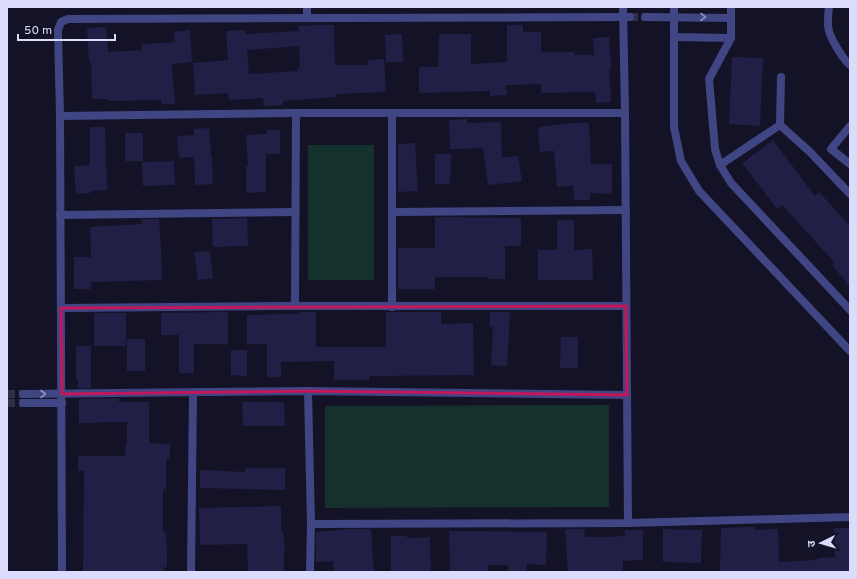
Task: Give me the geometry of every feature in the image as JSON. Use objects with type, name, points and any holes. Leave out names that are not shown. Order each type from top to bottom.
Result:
[{"type":"street","points":[[307,7],[307,18]]},
{"type":"street","points":[[622,7],[626,17],[625,113],[628,523]]},
{"type":"street","points":[[674,7],[674,127],[681,162],[700,191],[850,351]]},
{"type":"street","points":[[732,7],[731,38],[709,79],[715,149],[720,166],[731,183],[850,310]]},
{"type":"street","points":[[828,7],[828,28],[835,44],[846,62],[850,64]]},
{"type":"street","points":[[62,572],[60,116],[58,30],[61,22],[68,19],[626,17]]},
{"type":"street","points":[[644,17],[731,18]]},
{"type":"street","points":[[674,37],[731,38]]},
{"type":"street","points":[[781,77],[780,125],[810,152],[850,194]]},
{"type":"street","points":[[60,116],[296,113],[625,113]]},
{"type":"street","points":[[295,306],[296,113]]},
{"type":"street","points":[[392,114],[392,307]]},
{"type":"street","points":[[720,166],[780,125]]},
{"type":"street","points":[[850,126],[831,149],[850,164]]},
{"type":"street","points":[[392,212],[626,210]]},
{"type":"street","points":[[60,216],[295,212]]},
{"type":"street","points":[[61,308],[626,306]]},
{"type":"street","points":[[23,394],[308,391],[627,395]]},
{"type":"street","points":[[308,391],[311,524],[310,572]]},
{"type":"street","points":[[191,572],[193,393]]},
{"type":"street","points":[[23,403],[62,403]]},
{"type":"street","points":[[311,524],[628,523],[850,517]]},
{"type":"highlighted area","points":[[626,306],[627,395],[308,391],[62,394],[61,308]]},
{"type":"green space","points":[[308,145],[374,145],[374,280],[308,280]]},
{"type":"green space","points":[[609,405],[609,507],[325,508],[325,406]]},
{"type":"building","points":[[334,25],[335,65],[368,65],[368,60],[384,59],[386,92],[335,94],[336,97],[283,101],[283,105],[264,106],[263,98],[229,100],[228,93],[195,95],[193,63],[228,60],[226,31],[245,30],[246,34],[299,31],[298,26]],"holes":[[[299,46],[300,68],[297,69],[298,71],[249,74],[247,50]]]},
{"type":"building","points":[[507,25],[523,25],[523,32],[541,32],[541,52],[574,52],[574,55],[594,55],[593,38],[609,37],[611,102],[596,103],[595,92],[541,93],[541,84],[506,85],[507,95],[490,96],[490,91],[419,93],[419,67],[438,67],[439,34],[471,34],[471,64],[507,62]]},
{"type":"building","points":[[106,27],[108,52],[142,50],[142,44],[175,42],[174,32],[190,30],[192,62],[172,64],[175,104],[161,104],[161,100],[108,101],[108,99],[92,99],[91,62],[89,62],[87,28]]},
{"type":"building","points":[[402,34],[403,62],[386,62],[385,35]]},
{"type":"building","points":[[732,57],[763,58],[760,126],[729,124]]},
{"type":"building","points":[[467,119],[467,123],[501,122],[502,158],[518,156],[522,181],[488,185],[483,148],[450,149],[449,120]]},
{"type":"building","points":[[571,123],[589,123],[591,164],[612,164],[612,194],[590,193],[590,200],[574,200],[573,186],[557,187],[554,151],[540,152],[538,127]]},
{"type":"building","points":[[90,127],[105,127],[107,190],[76,194],[74,166],[90,165]]},
{"type":"building","points":[[209,128],[213,184],[195,185],[194,157],[179,158],[177,136],[194,135],[194,129]]},
{"type":"building","points":[[267,130],[280,130],[280,154],[266,154],[266,192],[246,193],[246,166],[248,166],[246,135],[267,134]]},
{"type":"building","points":[[125,133],[143,133],[143,161],[125,161]]},
{"type":"building","points":[[773,140],[815,196],[819,192],[850,226],[850,287],[832,265],[835,263],[782,205],[777,209],[742,163]]},
{"type":"building","points":[[415,143],[418,191],[398,192],[398,144]]},
{"type":"building","points":[[435,154],[451,154],[450,184],[435,184]]},
{"type":"building","points":[[174,161],[175,185],[143,186],[142,162]]},
{"type":"building","points":[[435,217],[521,218],[521,246],[505,246],[505,279],[488,279],[488,277],[435,277],[435,289],[398,289],[398,248],[435,248]]},
{"type":"building","points":[[247,218],[248,246],[213,247],[212,219]]},
{"type":"building","points":[[141,219],[159,219],[162,280],[91,282],[91,289],[74,289],[74,257],[91,257],[90,227],[142,224]]},
{"type":"building","points":[[557,220],[574,220],[574,250],[592,249],[593,280],[538,280],[538,250],[557,250]]},
{"type":"building","points":[[210,251],[213,278],[198,280],[194,252]]},
{"type":"building","points":[[228,312],[228,344],[194,344],[194,373],[179,373],[179,335],[161,335],[161,313]]},
{"type":"building","points":[[299,312],[316,312],[316,347],[386,347],[386,312],[441,312],[441,324],[473,323],[474,375],[369,376],[369,380],[334,380],[334,361],[281,362],[281,377],[267,377],[267,344],[247,344],[247,315],[299,314]]},
{"type":"building","points":[[490,312],[510,312],[507,366],[491,365],[493,327],[490,327]]},
{"type":"building","points":[[94,313],[126,313],[126,346],[94,346]]},
{"type":"building","points":[[561,337],[578,337],[578,368],[560,368]]},
{"type":"building","points":[[127,339],[145,339],[145,371],[127,371]]},
{"type":"building","points":[[76,346],[91,346],[91,388],[78,388],[78,379],[76,379]]},
{"type":"building","points":[[231,350],[247,350],[247,376],[231,375]]},
{"type":"building","points":[[119,398],[119,402],[149,402],[149,443],[170,444],[170,459],[166,459],[166,489],[163,489],[163,532],[166,532],[167,553],[167,567],[164,567],[164,572],[83,572],[84,471],[78,471],[78,456],[125,456],[127,443],[127,422],[79,423],[79,399]]},
{"type":"building","points":[[242,402],[284,402],[285,426],[243,426]]},
{"type":"building","points":[[245,468],[285,468],[285,490],[200,488],[200,470],[245,472]]},
{"type":"building","points":[[281,506],[281,532],[283,531],[285,550],[284,572],[248,572],[247,544],[200,545],[199,508]]},
{"type":"building","points":[[755,527],[755,530],[778,529],[779,562],[817,560],[817,558],[835,557],[834,528],[850,528],[850,572],[720,572],[721,528]]},
{"type":"building","points":[[371,529],[374,572],[334,572],[333,561],[316,562],[316,532]]},
{"type":"building","points":[[565,529],[584,529],[585,537],[625,536],[625,530],[643,530],[643,560],[623,561],[623,572],[568,572]]},
{"type":"building","points":[[663,529],[702,530],[701,563],[663,562]]},
{"type":"building","points":[[449,531],[547,532],[546,565],[527,564],[527,572],[508,572],[508,565],[488,565],[488,572],[450,572]]},
{"type":"building","points":[[391,536],[407,536],[407,538],[430,537],[431,572],[391,572]]},
{"type":"tunnel","points":[[630,17],[645,17]]},
{"type":"tunnel","points":[[7,394],[23,394]]},
{"type":"tunnel","points":[[7,403],[23,403]]}]
